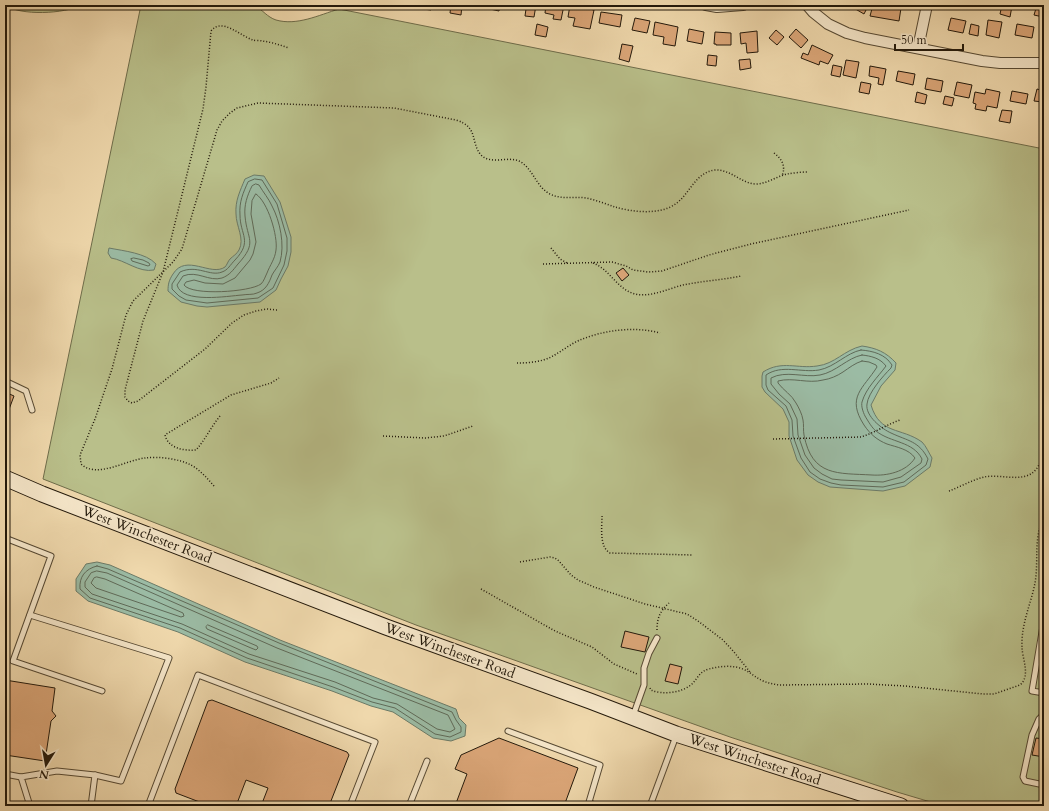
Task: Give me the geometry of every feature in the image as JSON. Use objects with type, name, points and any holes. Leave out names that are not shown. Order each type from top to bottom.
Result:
[{"type":"main road","name":"West Winchester Road","points":[[5,478],[42,494],[379,624],[676,734],[901,806]]},
{"type":"street","points":[[706,5],[717,7],[744,5]]},
{"type":"street","points":[[807,5],[828,24],[847,33],[865,38],[988,62],[1044,63]]},
{"type":"street","points":[[918,48],[927,5]]},
{"type":"lane","points":[[5,381],[26,392],[32,410]]},
{"type":"lane","points":[[5,538],[51,556],[13,661],[102,691]]},
{"type":"lane","points":[[5,774],[21,777],[57,771],[95,775],[121,781],[168,658],[30,615]]},
{"type":"lane","points":[[1044,620],[1032,691],[1044,693]]},
{"type":"lane","points":[[633,717],[644,685],[644,668],[649,652],[657,638]]},
{"type":"lane","points":[[148,806],[198,675],[375,742],[350,806]]},
{"type":"lane","points":[[1044,714],[1039,720],[1032,735],[1023,777],[1024,781],[1044,785]]},
{"type":"lane","points":[[508,731],[600,765],[588,804],[596,806]]},
{"type":"lane","points":[[650,806],[676,734]]},
{"type":"lane","points":[[409,806],[427,761]]},
{"type":"lane","points":[[91,806],[95,775]]},
{"type":"lane","points":[[21,777],[30,806]]},
{"type":"path","points":[[276,310],[267,309],[244,315],[232,323],[205,349],[138,401],[132,403],[125,397],[125,390],[143,321],[163,272],[202,109],[206,87],[211,31],[220,25],[232,29],[253,40],[279,44],[289,48]]},
{"type":"path","points":[[214,486],[200,470],[190,464],[168,458],[132,460],[100,470],[90,470],[81,464],[80,456],[95,419],[112,369],[126,315],[133,301],[173,262],[182,249],[217,130],[222,121],[236,108],[258,102],[394,108],[464,122],[472,131],[478,150],[484,157],[491,160],[512,159],[524,164],[544,189],[550,194],[563,198],[586,198],[629,210],[656,211],[669,208],[680,200],[705,173],[715,170],[722,171],[754,184],[771,181],[786,174],[808,172]]},
{"type":"path","points":[[774,153],[780,158],[783,164],[784,171],[782,176]]},
{"type":"path","points":[[543,264],[612,262],[626,266],[633,270],[648,272],[662,271],[709,254],[909,210]]},
{"type":"path","points":[[551,248],[560,259],[567,263]]},
{"type":"path","points":[[591,262],[602,267],[615,281],[631,293],[640,295],[650,294],[684,285],[741,276]]},
{"type":"path","points":[[517,363],[550,358],[580,340],[597,335],[632,329],[643,329],[660,333]]},
{"type":"path","points":[[220,416],[196,450],[180,449],[171,446],[166,440],[165,435],[231,395],[271,383],[279,378]]},
{"type":"path","points":[[773,439],[860,437],[868,435],[900,420]]},
{"type":"path","points":[[383,436],[425,438],[444,436],[473,426]]},
{"type":"path","points":[[949,491],[992,476],[1012,477],[1033,473],[1037,469],[1040,462]]},
{"type":"path","points":[[602,516],[603,546],[605,551],[610,553],[693,555]]},
{"type":"path","points":[[481,589],[555,631],[592,647],[614,664],[623,669],[634,672],[644,680],[651,690],[655,692],[674,692],[685,689],[692,684],[703,670],[733,667],[743,669],[768,683],[779,685],[868,684],[994,694],[1020,685],[1023,682],[1025,675],[1022,648],[1024,626],[1037,569],[1037,537],[1044,517]]},
{"type":"path","points":[[520,562],[550,557],[555,558],[571,575],[589,585],[630,600],[687,614],[698,621],[730,648],[752,674]]},
{"type":"path","points":[[657,638],[657,623],[663,608],[669,603]]},
{"type":"shaded area","points":[[5,5],[81,5],[54,12],[31,12],[12,9]]},
{"type":"shaded area","points":[[141,5],[212,5],[218,7],[221,5],[248,5],[255,6],[273,19],[292,22],[308,19],[339,9],[1044,149],[1044,806],[944,806],[897,792],[730,737],[416,625],[43,479]]},
{"type":"water","points":[[254,175],[264,176],[280,202],[291,237],[291,252],[288,266],[276,290],[260,302],[207,307],[181,302],[168,291],[171,278],[178,268],[185,265],[191,265],[219,269],[225,267],[229,260],[239,250],[241,246],[241,237],[236,219],[237,200],[245,179]]},
{"type":"water","points":[[109,248],[147,257],[156,264],[154,270],[143,270],[111,258],[108,253]]},
{"type":"water","points":[[862,346],[880,351],[896,363],[895,370],[881,386],[871,405],[875,415],[886,426],[914,437],[922,442],[932,458],[930,467],[905,486],[883,491],[830,487],[818,482],[808,475],[797,460],[789,436],[789,422],[783,409],[765,392],[762,387],[763,372],[770,368],[777,366],[810,367],[823,365]]},
{"type":"water","points":[[97,562],[110,565],[280,640],[456,709],[459,718],[466,725],[465,736],[451,741],[433,738],[393,712],[371,706],[332,691],[245,662],[178,632],[88,601],[76,591],[76,579],[86,564]]},
{"type":"water","points":[[696,802],[716,802],[726,806],[691,806]]},
{"type":"building","points":[[424,5],[432,5],[431,10],[423,9]]},
{"type":"building","points":[[451,5],[462,5],[461,15],[450,13]]},
{"type":"building","points":[[490,5],[500,5],[499,11],[490,9]]},
{"type":"building","points":[[512,5],[536,5],[534,17],[525,16],[526,9]]},
{"type":"building","points":[[546,5],[564,5],[561,20],[553,19],[554,15],[545,13]]},
{"type":"building","points":[[570,5],[594,10],[590,29],[573,26],[575,18],[568,17]]},
{"type":"building","points":[[853,5],[866,5],[864,14],[852,7]]},
{"type":"building","points":[[873,5],[886,5],[901,8],[899,21],[870,16]]},
{"type":"building","points":[[1002,5],[1012,6],[1010,17],[1000,14]]},
{"type":"building","points":[[1037,5],[1041,5],[1041,7],[1044,8],[1043,17],[1034,15]]},
{"type":"building","points":[[601,12],[622,15],[620,27],[599,23]]},
{"type":"building","points":[[635,18],[650,21],[647,33],[632,30]]},
{"type":"building","points":[[951,18],[966,21],[963,33],[948,30]]},
{"type":"building","points":[[988,20],[1002,22],[999,38],[986,35]]},
{"type":"building","points":[[655,22],[678,27],[675,46],[663,44],[664,37],[653,35]]},
{"type":"building","points":[[537,24],[548,27],[546,37],[535,35]]},
{"type":"building","points":[[971,24],[979,26],[978,36],[969,34]]},
{"type":"building","points":[[1017,24],[1034,27],[1032,38],[1015,35]]},
{"type":"building","points":[[689,29],[704,32],[702,44],[687,41]]},
{"type":"building","points":[[796,29],[808,40],[801,48],[789,37]]},
{"type":"building","points":[[776,30],[784,37],[777,45],[769,38]]},
{"type":"building","points":[[757,31],[758,52],[747,53],[746,43],[741,44],[740,33]]},
{"type":"building","points":[[715,32],[731,33],[731,45],[714,44]]},
{"type":"building","points":[[622,44],[633,46],[629,62],[619,59]]},
{"type":"building","points":[[812,45],[833,55],[828,64],[820,61],[819,65],[801,58],[803,53],[808,55]]},
{"type":"building","points":[[708,55],[717,56],[716,66],[707,65]]},
{"type":"building","points":[[750,59],[751,68],[740,70],[739,60]]},
{"type":"building","points":[[846,60],[859,62],[856,78],[843,75]]},
{"type":"building","points":[[833,65],[842,67],[840,77],[831,75]]},
{"type":"building","points":[[870,66],[886,69],[883,85],[878,84],[879,78],[869,76]]},
{"type":"building","points":[[898,71],[915,74],[913,85],[896,81]]},
{"type":"building","points":[[927,78],[943,81],[941,92],[925,89]]},
{"type":"building","points":[[861,82],[871,84],[869,94],[859,92]]},
{"type":"building","points":[[957,82],[972,85],[969,98],[954,95]]},
{"type":"building","points":[[986,89],[1000,92],[997,108],[987,106],[986,111],[975,109],[976,104],[973,103],[975,92],[985,94]]},
{"type":"building","points":[[1037,89],[1044,91],[1044,108],[1042,108],[1043,102],[1034,101]]},
{"type":"building","points":[[1012,91],[1028,94],[1026,104],[1010,101]]},
{"type":"building","points":[[917,92],[927,95],[925,104],[915,102]]},
{"type":"building","points":[[945,96],[954,98],[952,106],[943,104]]},
{"type":"building","points":[[1002,110],[1012,111],[1010,123],[999,121]]},
{"type":"building","points":[[623,268],[629,275],[622,281],[616,273]]},
{"type":"building","points":[[5,392],[14,396],[5,420]]},
{"type":"building","points":[[625,631],[649,637],[645,652],[621,647]]},
{"type":"building","points":[[670,664],[682,667],[678,684],[665,681]]},
{"type":"building","points":[[5,680],[55,688],[52,711],[56,716],[51,721],[45,761],[5,755]]},
{"type":"building","points":[[212,700],[347,752],[349,755],[329,806],[261,806],[268,788],[246,780],[236,806],[210,806],[176,793],[175,789],[208,701]]},
{"type":"building","points":[[499,738],[578,768],[564,806],[455,806],[467,774],[455,769],[461,755]]},
{"type":"building","points":[[1036,738],[1044,739],[1044,757],[1032,755]]}]
